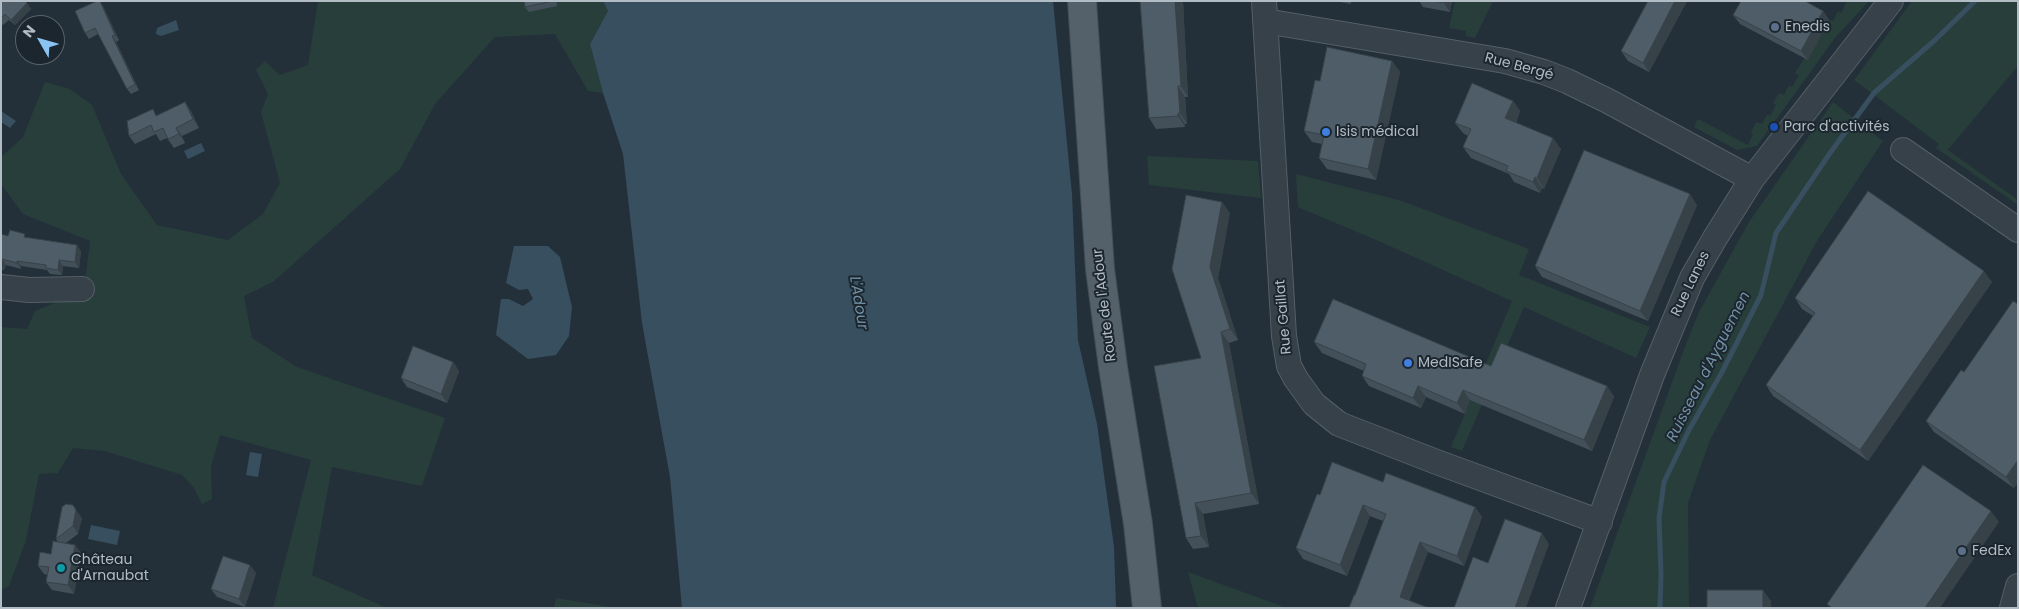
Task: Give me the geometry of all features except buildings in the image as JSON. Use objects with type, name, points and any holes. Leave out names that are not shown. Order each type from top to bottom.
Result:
[{"type":"main road","name":"Route de l'Adour","points":[[1082,1],[1100,269],[1112,367],[1138,524],[1147,608]]},
{"type":"street","name":"Rue Lanes","points":[[1568,608],[1652,375],[1692,278],[1714,238],[1752,179],[1891,1]]},
{"type":"street","name":"Rue Bergé","points":[[1264,11],[1505,61],[1544,72],[1599,97],[1752,179]]},
{"type":"street","name":"Rue Gaillat","points":[[1264,11],[1284,336],[1289,366],[1300,386],[1314,404],[1340,424],[1600,522]]},
{"type":"street","points":[[1903,150],[2018,230]]},
{"type":"street","points":[[1,287],[29,290],[82,289]]},
{"type":"green space","points":[[318,1],[603,1],[608,11],[590,44],[603,93],[588,91],[555,34],[495,37],[435,104],[400,169],[273,282],[244,296],[252,338],[297,367],[445,418],[422,486],[332,467],[312,575],[387,608],[273,608],[311,460],[220,435],[211,467],[212,499],[202,504],[194,488],[182,475],[105,451],[73,448],[58,473],[39,474],[26,540],[9,586],[1,590],[1,327],[27,329],[35,311],[60,301],[83,299],[90,241],[23,214],[1,184],[1,157],[23,137],[45,82],[70,89],[92,105],[121,174],[157,225],[228,240],[263,214],[280,183],[261,112],[268,94],[256,70],[265,61],[280,75],[308,65]]},
{"type":"green space","points":[[1455,1],[1493,1],[1475,38],[1466,36],[1466,31],[1449,28]]},
{"type":"green space","points":[[1847,1],[1869,1],[1835,38],[1757,146],[1737,150],[1694,127],[1698,119],[1748,145],[1756,122],[1762,124],[1767,115],[1770,116],[1776,105],[1773,103],[1779,93],[1784,95],[1789,85],[1792,87],[1799,75],[1795,73],[1805,57],[1808,60],[1829,20],[1833,21],[1838,11],[1841,13]]},
{"type":"green space","points":[[1912,1],[2018,1],[2018,66],[1948,150],[2018,200],[2018,205],[1936,148],[1939,144],[1854,80]]},
{"type":"green space","points":[[1833,102],[1883,141],[1817,241],[1710,440],[1688,503],[1689,608],[1590,608],[1699,312],[1749,222]]},
{"type":"green space","points":[[1147,156],[1258,161],[1261,198],[1149,185]]},
{"type":"green space","points":[[1296,174],[1402,201],[1529,249],[1519,275],[1650,327],[1636,358],[1524,307],[1462,451],[1451,447],[1512,301],[1298,207]]},
{"type":"green space","points":[[1188,572],[1287,608],[1198,608]]},
{"type":"green space","points":[[556,598],[617,608],[554,608]]},
{"type":"water","name":"L'Adour","points":[[603,1],[1053,1],[1072,194],[1078,340],[1097,424],[1114,547],[1116,608],[682,608],[670,477],[642,323],[623,154],[603,93],[590,44],[608,11]]},
{"type":"water","points":[[176,20],[179,30],[161,36],[156,34],[157,28]]},
{"type":"water","points":[[1,111],[16,121],[10,128],[1,122]]},
{"type":"water","points":[[201,143],[205,151],[188,159],[184,151]]},
{"type":"water","points":[[514,246],[548,246],[560,257],[572,307],[569,336],[556,355],[528,359],[496,335],[501,299],[509,299],[523,306],[533,299],[528,289],[519,290],[506,283]]},
{"type":"water","points":[[250,452],[262,454],[258,477],[246,475]]},
{"type":"water","points":[[91,525],[120,531],[117,545],[88,539]]},
{"type":"waterway","name":"Ruisseau d'Ayguemen","points":[[1660,608],[1659,518],[1664,482],[1689,430],[1722,372],[1761,295],[1776,233],[1830,153],[1874,93],[1935,40],[1975,1]]},
{"type":"place","name":"Enedis","points":[[1775,27]]},
{"type":"place","name":"Parc d'activités","points":[[1774,127]]},
{"type":"place","name":"Isis médical","points":[[1326,132]]},
{"type":"place","name":"MedISafe","points":[[1408,363]]},
{"type":"place","name":"FedEx","points":[[1962,551]]},
{"type":"place","name":"Château d'Arnaubat","points":[[61,568]]}]
